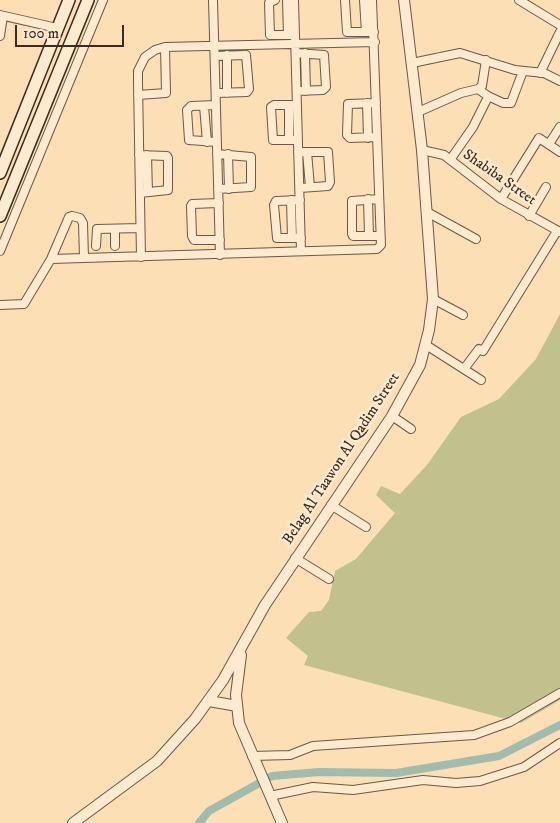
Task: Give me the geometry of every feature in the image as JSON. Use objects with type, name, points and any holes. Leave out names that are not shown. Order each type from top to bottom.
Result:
[{"type":"main road","points":[[0,172],[69,0]]},
{"type":"main road","points":[[0,216],[88,0]]},
{"type":"main road","points":[[11,190],[22,195]]},
{"type":"street","points":[[0,251],[103,0]]},
{"type":"street","points":[[213,0],[220,255]]},
{"type":"street","points":[[275,0],[269,4],[270,33],[272,36],[292,35]]},
{"type":"street","points":[[287,0],[296,53],[297,91],[293,105],[289,140]]},
{"type":"street","points":[[292,35],[294,0]]},
{"type":"street","points":[[345,0],[347,32],[370,32]]},
{"type":"street","points":[[51,259],[220,255],[377,248],[381,245],[375,42],[370,32],[364,0]]},
{"type":"street","points":[[370,32],[372,0]]},
{"type":"street","name":"Belag Al Taawon Al Qadim Street","points":[[74,823],[157,761],[184,734],[209,701],[265,605],[331,504],[392,416],[412,382],[426,345],[432,299],[422,150],[404,0]]},
{"type":"street","points":[[519,0],[560,25]]},
{"type":"street","points":[[534,8],[538,0]]},
{"type":"street","points":[[0,36],[2,16],[57,28]]},
{"type":"street","points":[[540,73],[560,32]]},
{"type":"street","points":[[148,192],[138,95],[140,64],[145,56],[165,47],[375,42]]},
{"type":"street","points":[[138,95],[166,93],[165,47]]},
{"type":"street","points":[[296,53],[324,55],[326,87],[323,90],[297,91]]},
{"type":"street","points":[[305,53],[306,91]]},
{"type":"street","points":[[412,63],[460,53],[523,71],[540,73],[560,81]]},
{"type":"street","points":[[215,56],[244,54],[247,57],[248,89],[246,92],[216,93]]},
{"type":"street","points":[[226,55],[227,93]]},
{"type":"street","points":[[418,112],[460,93],[478,89],[482,86],[486,60]]},
{"type":"street","points":[[478,89],[503,103],[510,102],[523,71]]},
{"type":"street","points":[[450,160],[473,127],[488,96]]},
{"type":"street","points":[[367,103],[368,138]]},
{"type":"street","points":[[376,103],[348,104],[347,135],[350,138],[378,138]]},
{"type":"street","points":[[216,105],[188,108],[188,137],[191,142],[217,142]]},
{"type":"street","points":[[293,105],[274,105],[271,107],[272,137],[274,140],[298,140]]},
{"type":"street","points":[[293,105],[298,140],[303,152],[310,187]]},
{"type":"street","points":[[204,106],[207,142]]},
{"type":"street","points":[[549,144],[560,127]]},
{"type":"street","points":[[501,199],[539,138],[560,152]]},
{"type":"street","name":"Shabiba Street","points":[[422,150],[437,152],[501,199],[559,231]]},
{"type":"street","points":[[300,188],[329,184],[329,154],[326,151],[303,152]]},
{"type":"street","points":[[292,238],[296,200],[300,188],[303,152]]},
{"type":"street","points":[[218,154],[252,156],[252,186],[249,189],[218,189]]},
{"type":"street","points":[[228,154],[229,189]]},
{"type":"street","points":[[140,192],[168,190],[168,158],[166,156],[143,156]]},
{"type":"street","points":[[141,257],[140,192],[143,156]]},
{"type":"street","points":[[529,216],[546,187]]},
{"type":"street","points":[[368,199],[369,236]]},
{"type":"street","points":[[379,199],[351,202],[352,235],[380,236]]},
{"type":"street","points":[[296,200],[301,251]]},
{"type":"street","points":[[296,200],[276,201],[274,205],[275,235],[280,238],[301,238]]},
{"type":"street","points":[[219,203],[192,204],[191,206],[192,236],[194,240],[220,240]]},
{"type":"street","points":[[427,212],[476,239]]},
{"type":"street","points":[[0,305],[24,304],[51,259],[69,218],[72,216],[80,218],[83,223],[84,258]]},
{"type":"street","points":[[96,246],[96,230],[140,228]]},
{"type":"street","points":[[115,229],[115,246]]},
{"type":"street","points":[[464,369],[479,349],[483,351],[488,344],[559,231]]},
{"type":"street","points":[[432,299],[462,315]]},
{"type":"street","points":[[426,345],[481,380]]},
{"type":"street","points":[[392,416],[410,429]]},
{"type":"street","points":[[331,504],[366,527]]},
{"type":"street","points":[[295,558],[329,580]]},
{"type":"street","points":[[246,640],[237,674],[239,723],[282,823]]},
{"type":"street","points":[[253,759],[290,755],[313,746],[474,735],[510,722],[560,693]]},
{"type":"street","points":[[209,701],[237,706]]},
{"type":"street","points":[[269,796],[321,787],[352,790],[423,780],[456,783],[480,781],[524,767],[560,743]]},
{"type":"green space","points":[[560,314],[560,700],[521,723],[304,665],[308,656],[286,638],[309,612],[321,611],[329,600],[335,571],[356,559],[395,513],[376,495],[381,486],[400,494],[427,465],[461,417],[499,399],[536,359]]},
{"type":"waterway","points":[[199,823],[209,811],[272,776],[319,772],[396,773],[499,756],[560,725]]}]
